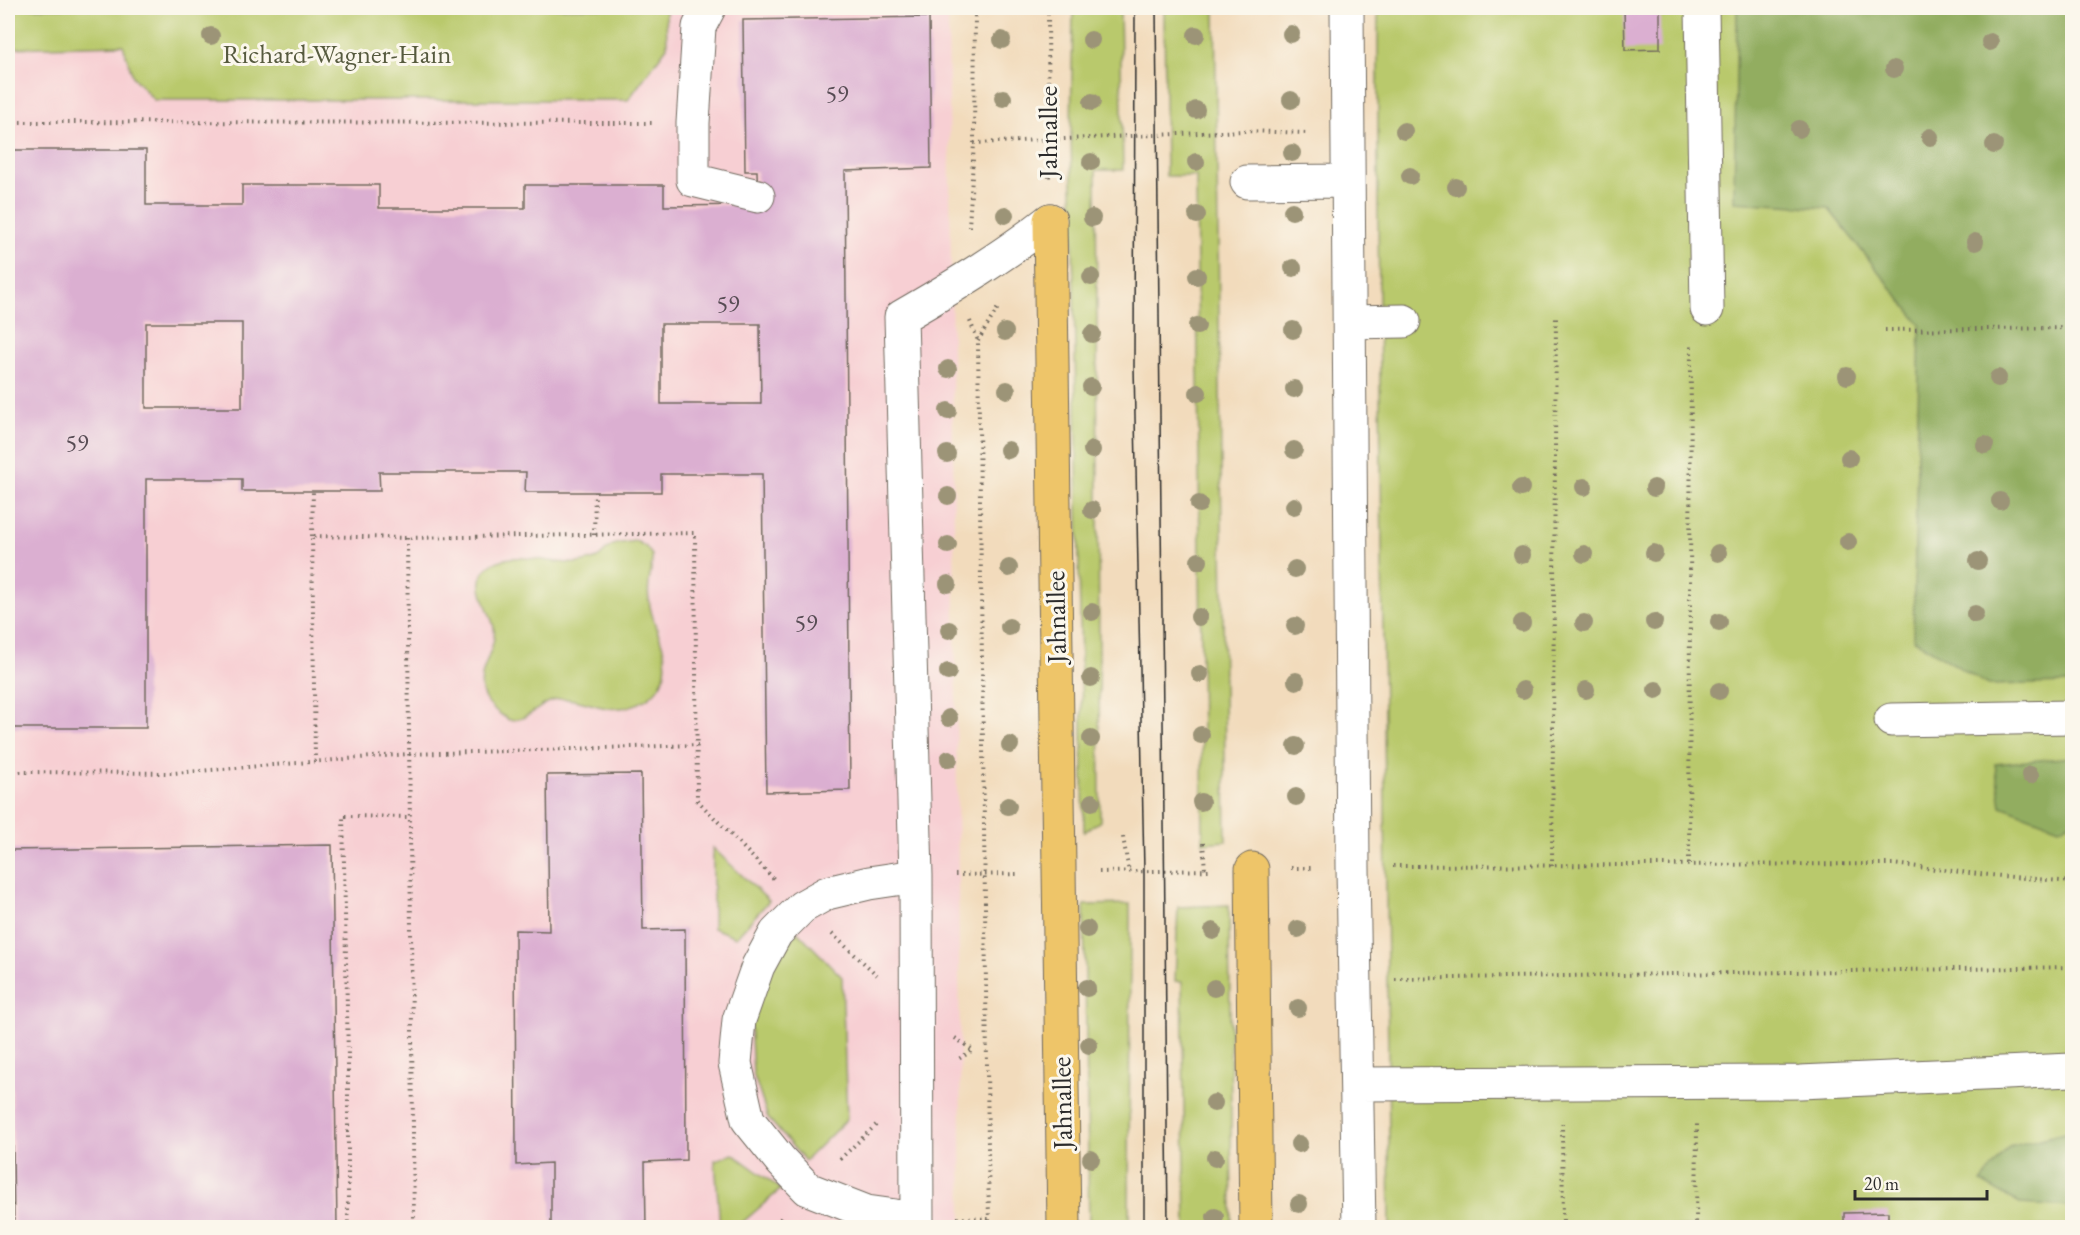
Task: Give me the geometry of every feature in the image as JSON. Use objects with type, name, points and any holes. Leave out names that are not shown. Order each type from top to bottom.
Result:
[{"type":"main road","name":"Jahnallee","points":[[1050,220],[1064,1227]]},
{"type":"main road","points":[[1252,870],[1256,1227]]},
{"type":"street","points":[[709,8],[699,27],[693,123],[693,180],[758,196]]},
{"type":"street","points":[[1347,8],[1353,867],[1359,1227]]},
{"type":"street","points":[[1699,321],[1701,8]]},
{"type":"street","points":[[1247,182],[1348,181]]},
{"type":"street","points":[[916,876],[869,883],[827,893],[802,907],[776,933],[758,966],[739,1020],[735,1064],[748,1120],[781,1161],[808,1189],[867,1212],[917,1223],[916,876],[901,316],[966,279],[1050,220]]},
{"type":"street","points":[[1348,322],[1404,321]]},
{"type":"street","points":[[1891,720],[2073,717]]},
{"type":"street","points":[[1357,1084],[1800,1082],[2073,1070]]},
{"type":"path","points":[[975,8],[974,143],[966,279],[967,314],[978,341],[989,1227]]},
{"type":"path","name":"Jahnallee","points":[[1048,8],[1047,138],[1050,220]]},
{"type":"path","points":[[8,122],[693,123]]},
{"type":"path","points":[[974,143],[1245,131],[1348,134]]},
{"type":"path","points":[[1552,866],[1556,315]]},
{"type":"path","points":[[1689,864],[1699,321]]},
{"type":"path","points":[[1885,330],[2073,327]]},
{"type":"path","points":[[313,491],[315,762]]},
{"type":"path","points":[[594,535],[595,492]]},
{"type":"path","points":[[312,536],[407,538],[695,533],[697,800],[802,907],[916,1011],[973,1050],[917,1086],[771,1227]]},
{"type":"path","points":[[407,538],[414,1227]]},
{"type":"path","points":[[8,774],[20,772],[174,773],[409,754],[698,745]]},
{"type":"path","points":[[348,1227],[348,1058],[343,816],[411,817]]},
{"type":"path","points":[[1123,837],[1129,872]]},
{"type":"path","points":[[1203,843],[1205,870]]},
{"type":"path","points":[[916,876],[1353,867],[1893,864],[2073,882]]},
{"type":"path","points":[[1355,979],[2073,967]]},
{"type":"path","points":[[1562,1083],[1563,1227]]},
{"type":"path","points":[[1696,1227],[1697,1083]]},
{"type":"shaded area","points":[[666,8],[948,8],[962,1227],[8,1227],[8,48],[123,45],[133,77],[154,100],[627,100],[667,47]]},
{"type":"green space","name":"Richard-Wagner-Hain","points":[[8,8],[666,8],[667,47],[628,100],[154,100],[133,77],[123,45],[8,48]]},
{"type":"green space","points":[[1073,8],[1120,8],[1123,170],[1096,170],[1100,821],[1084,832],[1071,134]]},
{"type":"green space","points":[[1164,8],[1215,8],[1226,841],[1203,843],[1196,176],[1166,176]]},
{"type":"green space","points":[[1378,8],[2072,8],[2072,1227],[1390,1227],[1378,219]]},
{"type":"green space","points":[[1737,8],[2072,8],[2072,683],[1988,685],[1913,639],[1920,324],[1828,208],[1734,202]]},
{"type":"green space","points":[[636,541],[646,547],[652,555],[649,600],[666,663],[662,682],[656,690],[641,702],[621,708],[605,708],[575,700],[559,699],[549,702],[518,720],[509,720],[496,711],[485,699],[481,680],[494,636],[492,620],[482,595],[481,579],[484,571],[500,560],[510,558],[567,563],[583,562],[599,557],[613,545]]},
{"type":"green space","points":[[2072,757],[2072,822],[2059,828],[2001,806],[1995,764]]},
{"type":"green space","points":[[713,848],[769,901],[736,937],[713,928]]},
{"type":"green space","points":[[1130,904],[1129,1227],[1089,1227],[1084,905]]},
{"type":"green space","points":[[1229,905],[1232,1227],[1186,1227],[1182,982],[1175,981],[1178,907]]},
{"type":"green space","points":[[797,931],[842,977],[847,1119],[805,1161],[768,1118],[753,1073],[750,1021],[771,969]]},
{"type":"green space","points":[[2072,1131],[2072,1207],[2020,1204],[1981,1182],[2009,1147]]},
{"type":"green space","points":[[733,1154],[781,1189],[737,1227],[720,1227],[715,1160]]},
{"type":"building","points":[[1624,8],[1660,8],[1660,49],[1625,50]]},
{"type":"building","points":[[929,17],[931,168],[845,171],[850,790],[766,792],[762,474],[661,474],[661,492],[525,492],[526,472],[379,472],[380,491],[242,491],[242,479],[146,479],[146,728],[8,728],[8,150],[146,150],[146,205],[242,205],[242,185],[379,185],[379,208],[525,208],[525,185],[664,185],[664,206],[758,205],[757,171],[745,171],[743,20]],"holes":[[[146,323],[242,323],[242,408],[146,408]],[[661,324],[760,324],[761,404],[661,404]]]},
{"type":"building","points":[[641,774],[643,930],[685,929],[686,1160],[645,1162],[646,1228],[551,1228],[551,1163],[516,1165],[515,930],[549,931],[547,775]]},
{"type":"building","points":[[332,845],[337,1228],[14,1228],[9,850]]},
{"type":"building","points":[[1888,1212],[1888,1228],[1844,1228],[1844,1213]]},
{"type":"tram line","points":[[1135,8],[1134,366],[1144,871],[1144,1228]]},
{"type":"tram line","points":[[1156,8],[1168,1228]]}]
